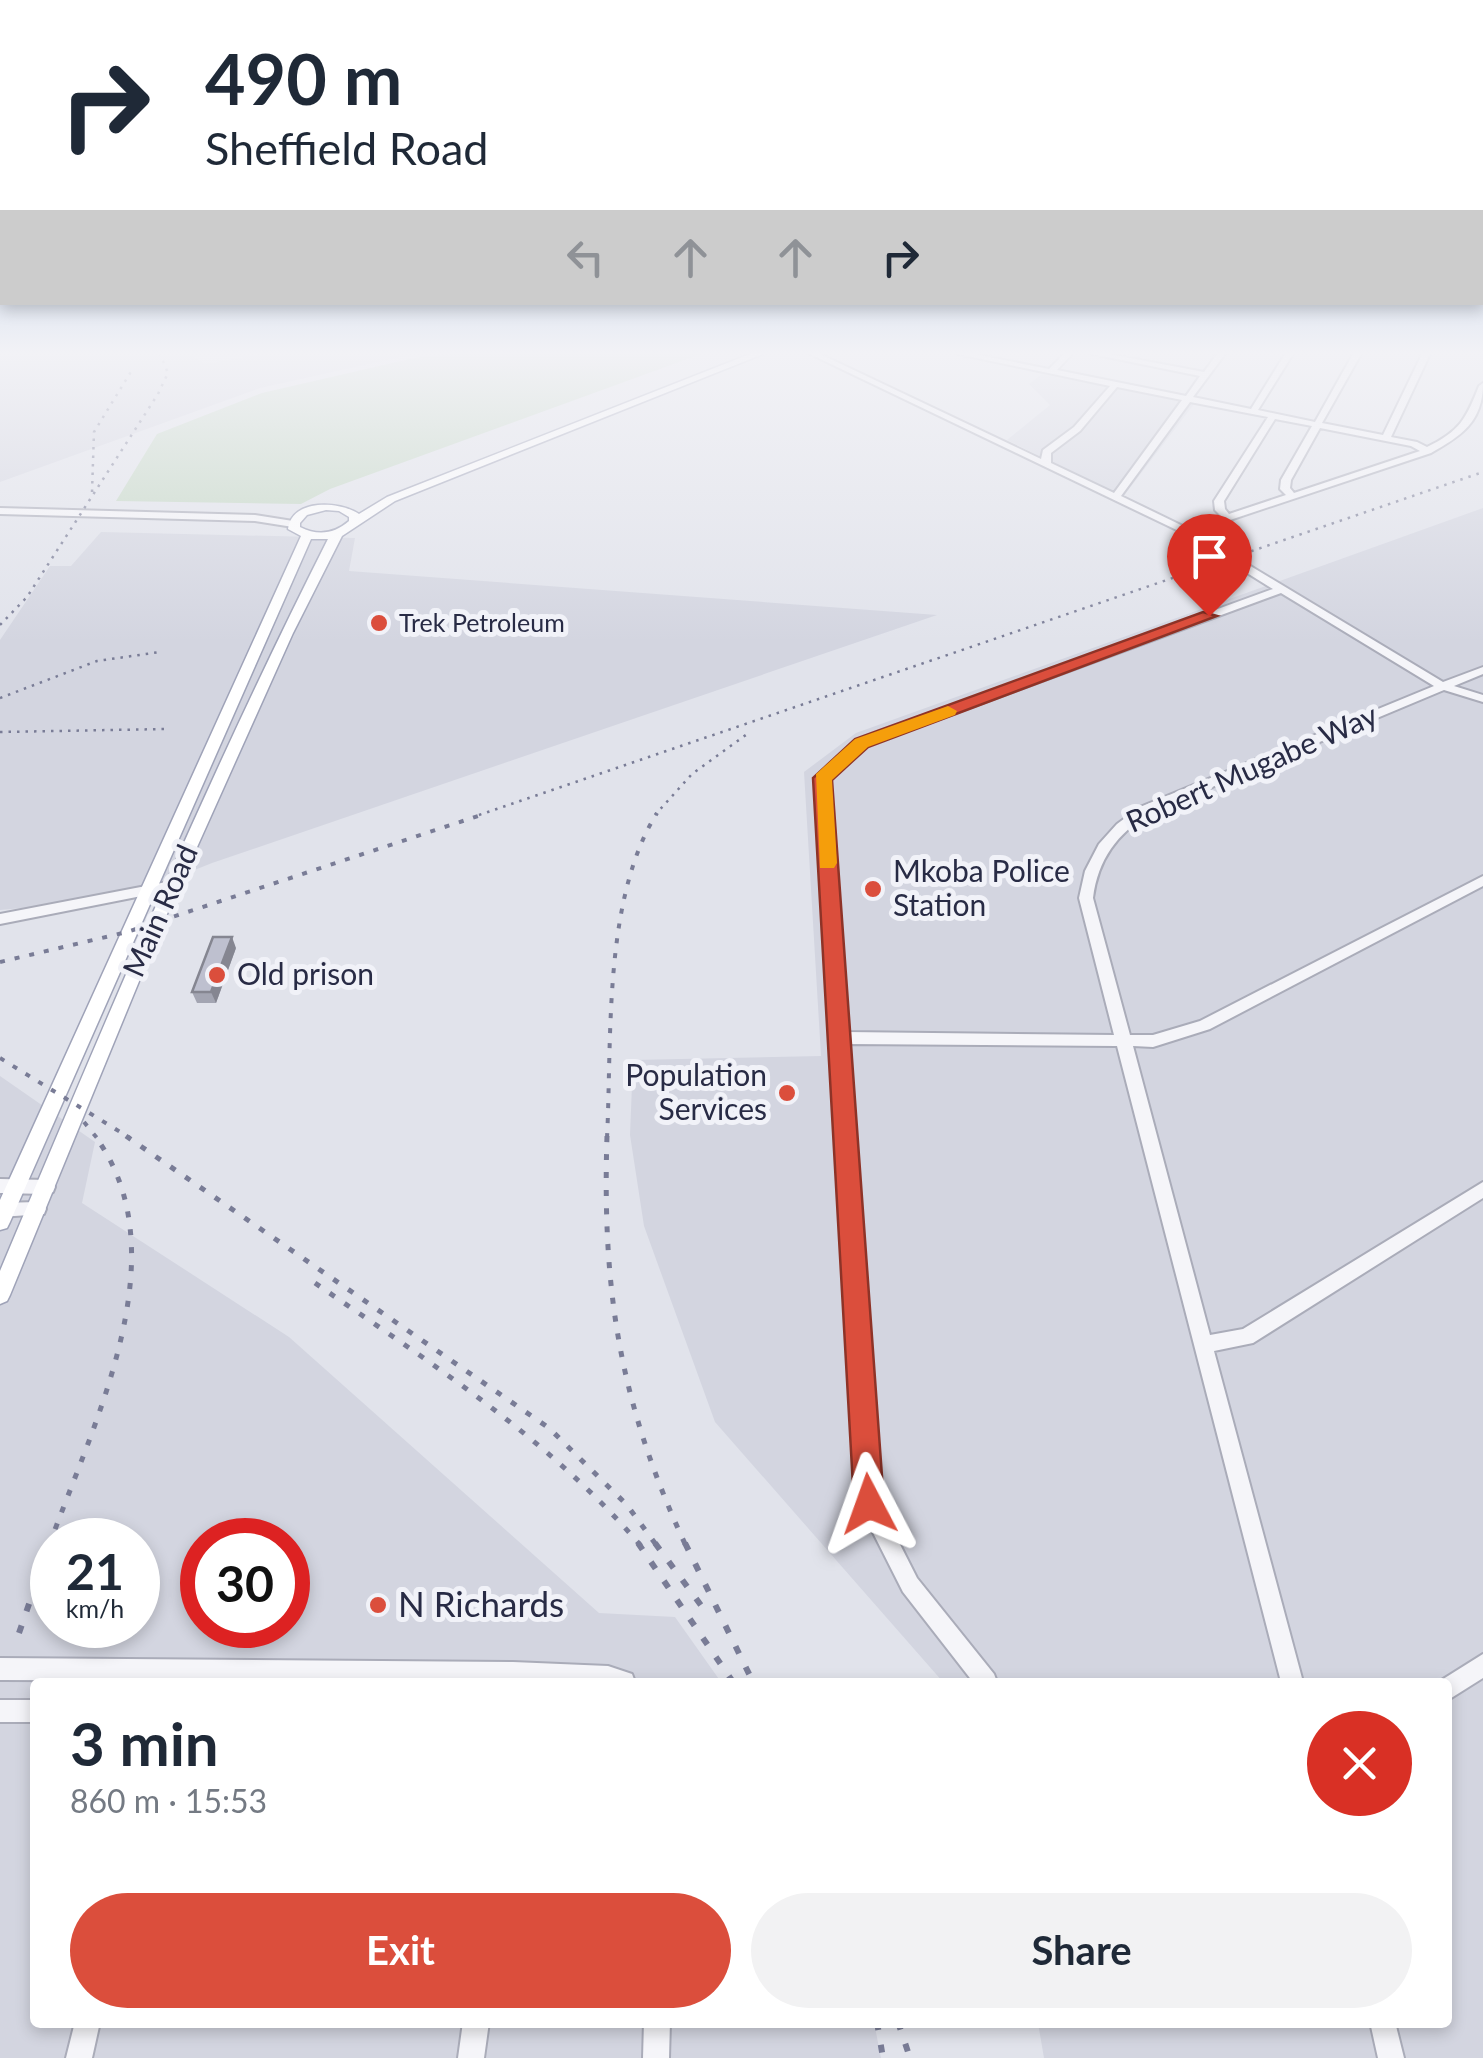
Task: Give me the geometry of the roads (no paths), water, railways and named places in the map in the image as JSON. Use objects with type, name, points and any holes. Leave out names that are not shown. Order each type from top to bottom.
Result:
[{"type":"main road","points":[[390,499],[303,513],[293,524],[307,536],[337,534],[390,499],[514,450]]},
{"type":"main road","points":[[334,507],[351,512],[354,522]]},
{"type":"main road","name":"Main Road","points":[[0,1295],[172,886],[337,534]]},
{"type":"main road","name":"Main Road","points":[[2,1214],[9,1186],[307,536]]},
{"type":"main road","points":[[202,770],[225,770]]},
{"type":"street","points":[[1013,450],[1186,532],[1441,686],[1483,699]]},
{"type":"street","points":[[1034,460],[1049,450]]},
{"type":"street","points":[[1116,498],[1151,450]]},
{"type":"street","points":[[1227,516],[1220,510],[1219,501],[1251,450]]},
{"type":"street","points":[[1292,496],[1284,484],[1303,450]]},
{"type":"street","points":[[1186,532],[1428,451]]},
{"type":"street","points":[[1046,452],[1046,465]]},
{"type":"street","points":[[0,511],[255,518],[293,524]]},
{"type":"street","points":[[255,518],[303,513]]},
{"type":"street","points":[[983,1678],[910,1585],[869,1504],[823,778],[862,743],[1282,589]]},
{"type":"street","name":"Robert Mugabe Way","points":[[1291,1678],[1086,898],[1087,878],[1114,832],[1145,810],[1483,670]]},
{"type":"street","points":[[838,1038],[1152,1041],[1205,1025],[1483,880]]},
{"type":"street","points":[[0,920],[172,886]]},
{"type":"street","points":[[9,1186],[47,1187]]},
{"type":"street","points":[[1202,1345],[1246,1337],[1483,1189]]},
{"type":"street","points":[[2,1214],[38,1209]]},
{"type":"street","points":[[1452,1686],[1483,1665]]},
{"type":"street","points":[[0,1669],[181,1678],[611,1678]]},
{"type":"street","points":[[0,1710],[30,1711]]},
{"type":"street","points":[[79,2058],[86,2028]]},
{"type":"street","points":[[472,2058],[475,2028]]},
{"type":"street","points":[[656,2058],[657,2028]]},
{"type":"street","points":[[1384,2028],[1391,2058]]},
{"type":"railway","points":[[92,492],[93,450]]},
{"type":"railway","points":[[0,625],[27,597],[122,450]]},
{"type":"railway","points":[[479,815],[1483,472]]},
{"type":"railway","points":[[0,698],[97,661],[160,652]]},
{"type":"railway","points":[[0,732],[167,729]]},
{"type":"railway","points":[[655,815],[692,774],[750,732]]},
{"type":"railway","points":[[0,962],[127,932],[487,813]]},
{"type":"railway","points":[[607,1138],[611,1014],[619,928],[627,886],[657,813]]},
{"type":"railway","points":[[0,1058],[130,1138]]},
{"type":"railway","points":[[84,1122],[97,1138]]},
{"type":"railway","points":[[60,1518],[105,1394],[121,1340],[130,1286],[131,1233],[120,1183],[95,1136]]},
{"type":"railway","points":[[126,1136],[549,1428],[627,1505],[657,1546]]},
{"type":"railway","points":[[607,1136],[608,1246],[620,1346],[645,1444],[686,1546]]},
{"type":"railway","points":[[315,1283],[528,1437],[606,1507],[641,1546]]},
{"type":"railway","points":[[638,1543],[730,1678]]},
{"type":"railway","points":[[655,1543],[706,1612]]},
{"type":"railway","points":[[685,1543],[751,1678]]},
{"type":"railway","points":[[19,1633],[30,1601]]},
{"type":"railway","points":[[878,2028],[883,2058]]},
{"type":"railway","points":[[900,2028],[910,2058]]},
{"type":"place","name":"Trek Petroleum","points":[[379,623]]},
{"type":"place","name":"Mkoba Police Station","points":[[873,889]]},
{"type":"place","name":"Old prison","points":[[217,975]]},
{"type":"place","name":"Population Services","points":[[787,1093]]},
{"type":"place","name":"N Richards","points":[[378,1605]]}]
